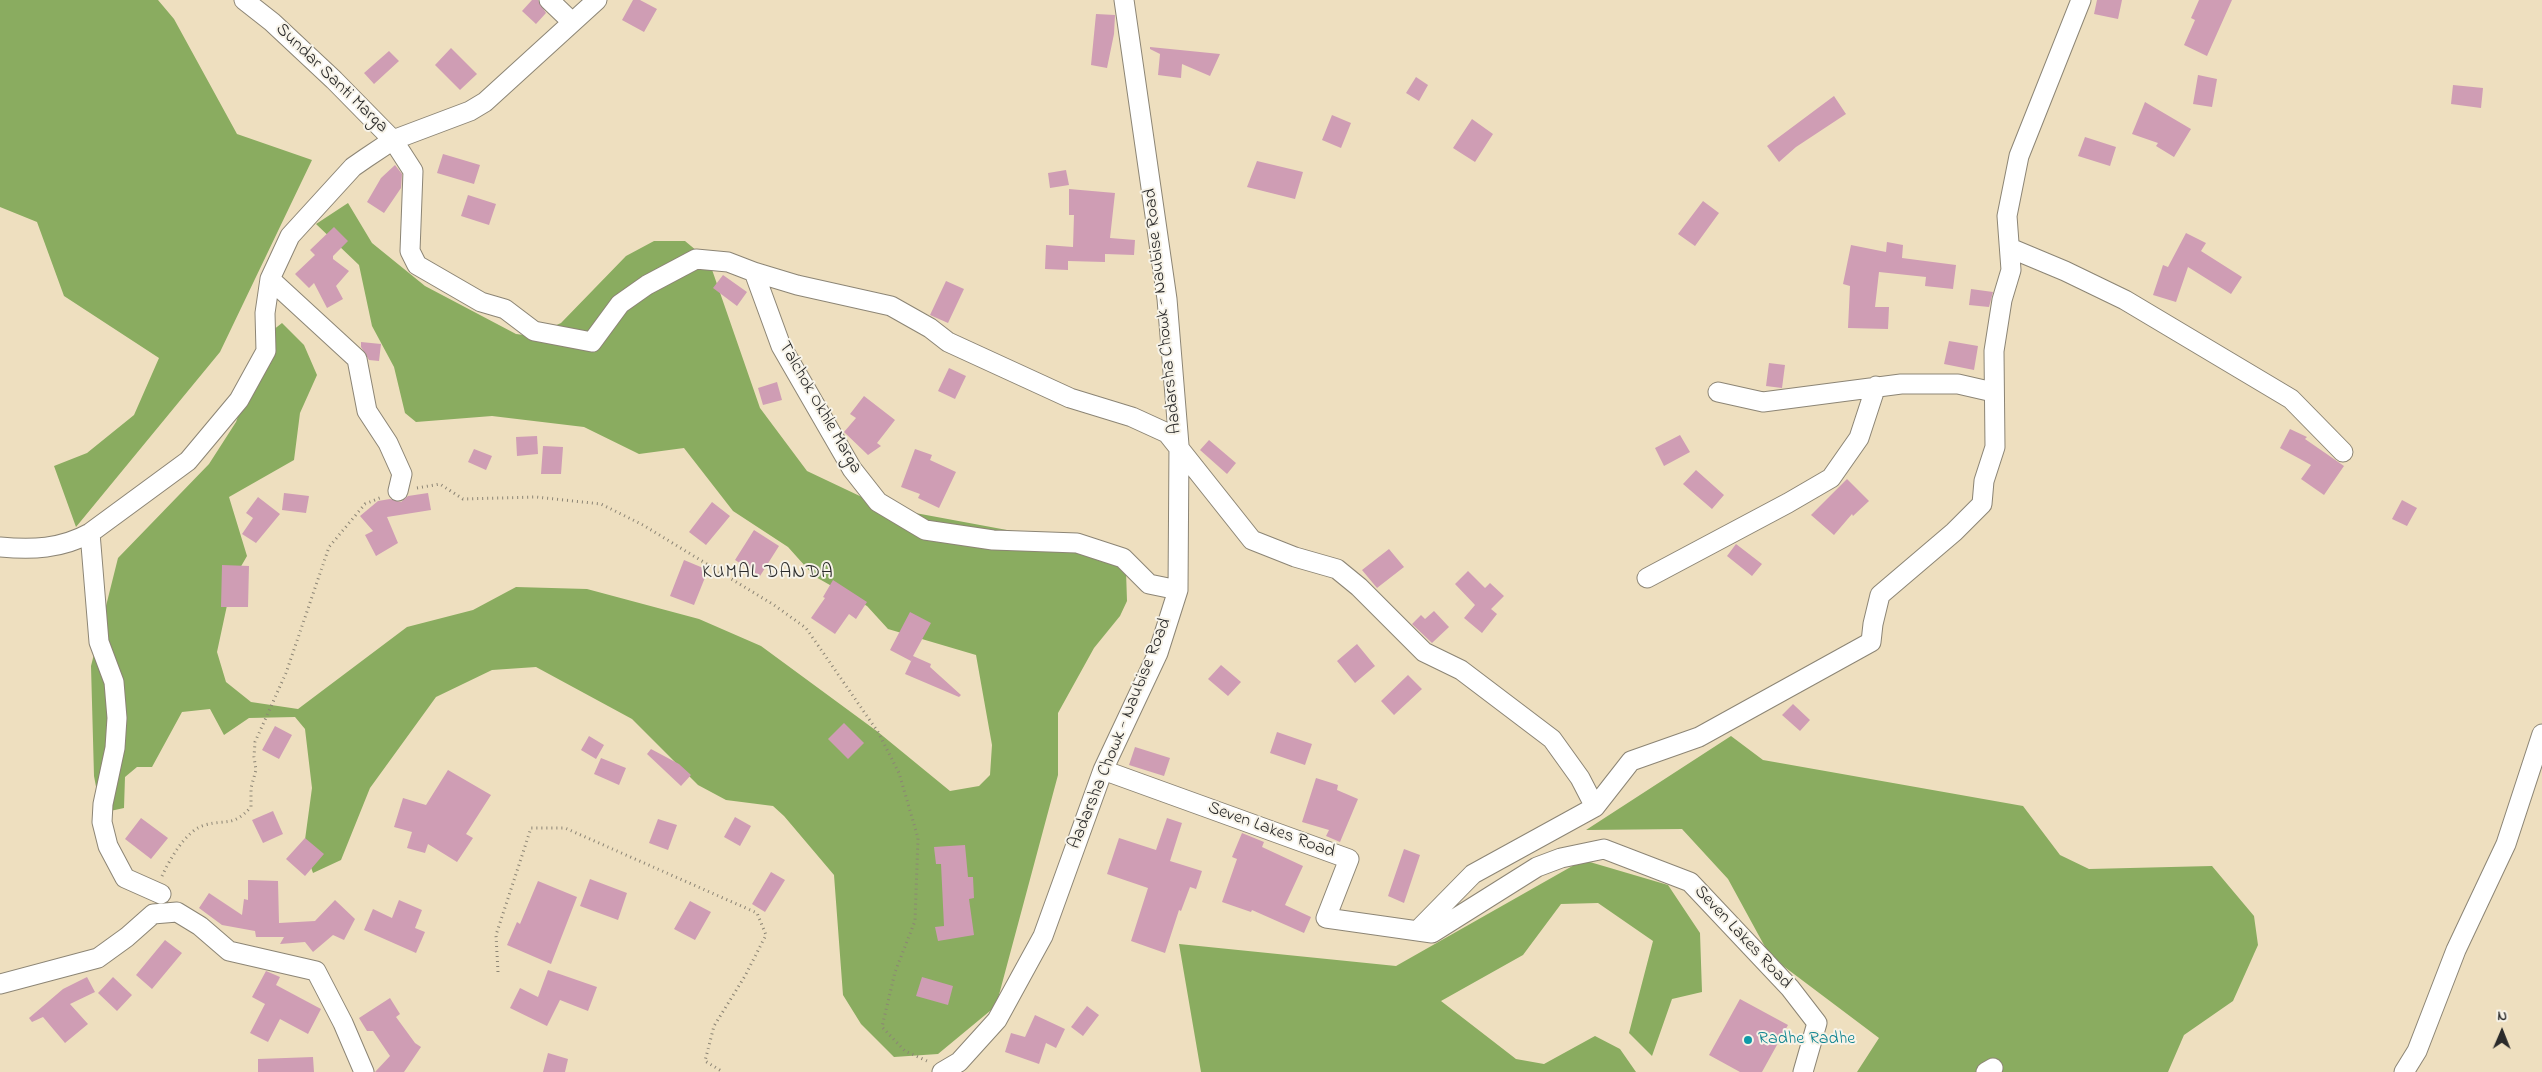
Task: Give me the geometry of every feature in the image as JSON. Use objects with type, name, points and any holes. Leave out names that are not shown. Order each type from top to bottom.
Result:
[{"type":"street","name":"Sundar Santi Marga","points":[[244,0],[272,22],[328,74],[394,140]]},
{"type":"street","points":[[549,0],[572,22]]},
{"type":"street","points":[[0,547],[22,549],[50,548],[73,542],[90,533],[188,462],[239,400],[266,351],[265,313],[270,279],[290,236],[353,167],[394,140],[470,111],[485,102],[597,0]]},
{"type":"street","name":"Aadarsha Chowk - Naubise Road","points":[[947,1070],[960,1062],[997,1020],[1043,936],[1103,770],[1158,652],[1178,590],[1179,445],[1167,300],[1124,0]]},
{"type":"street","points":[[1418,930],[1473,874],[1595,807],[1631,761],[1698,737],[1870,642],[1872,624],[1880,595],[1954,532],[1982,504],[1984,481],[1995,448],[1994,351],[2002,300],[2011,270],[2007,216],[2019,156],[2081,0]]},
{"type":"street","points":[[394,140],[413,172],[410,251],[417,266],[481,302],[505,309],[534,331],[592,342],[620,304],[647,285],[696,259],[728,262],[797,285],[891,306],[930,328],[948,342],[1070,398],[1132,417],[1167,433],[1179,445],[1252,540],[1295,557],[1337,569],[1378,606],[1424,652],[1461,670],[1552,739],[1580,778],[1595,807]]},
{"type":"street","points":[[2010,248],[2065,270],[2125,300],[2291,399],[2343,452]]},
{"type":"street","name":"Talchok Okhle Marga","points":[[754,272],[781,346],[852,469],[878,502],[925,530],[994,540],[1077,542],[1123,558],[1149,584],[1178,590]]},
{"type":"street","points":[[270,279],[357,359],[367,411],[388,443],[402,474],[398,491]]},
{"type":"street","points":[[1718,392],[1763,402],[1876,386],[1958,384],[1993,392]]},
{"type":"street","points":[[1647,578],[1788,504],[1830,478],[1859,438],[1876,386]]},
{"type":"street","points":[[90,533],[99,642],[114,682],[117,718],[115,748],[103,804],[102,822],[108,846],[125,878],[161,894]]},
{"type":"street","points":[[2404,1072],[2417,1051],[2456,950],[2506,844],[2542,734]]},
{"type":"street","name":"Seven Lakes Road","points":[[1103,770],[1349,859],[1326,918],[1432,933],[1537,867],[1562,858],[1604,849],[1690,882],[1790,988],[1817,1023],[1803,1072]]},
{"type":"street","points":[[0,984],[98,958],[127,937],[153,914],[177,912],[200,926],[229,952],[316,971],[343,1023],[364,1072]]},
{"type":"path","points":[[161,894],[162,875],[184,840],[203,825],[240,818],[251,807],[251,788],[256,770],[254,757],[255,742],[286,673],[329,547],[365,504],[398,491],[440,484],[463,499],[536,497],[601,504],[643,525],[774,605],[806,628],[878,732],[899,774],[918,838],[915,921],[895,972],[882,1027],[905,1051],[947,1070]]},
{"type":"path","points":[[498,972],[496,935],[531,828],[565,828],[641,861],[757,913],[766,935],[745,976],[714,1026],[705,1061],[723,1072]]},
{"type":"green space","points":[[0,0],[158,0],[174,19],[237,134],[312,160],[220,352],[76,527],[54,466],[87,453],[134,415],[159,358],[64,296],[37,222],[0,207]]},
{"type":"green space","points":[[348,203],[372,243],[425,286],[516,334],[532,336],[561,323],[626,256],[654,241],[685,241],[709,261],[760,408],[807,471],[883,507],[1077,543],[1126,571],[1127,601],[1120,616],[1094,648],[1058,713],[1058,775],[996,1006],[938,1054],[894,1057],[861,1024],[843,995],[834,875],[784,816],[773,806],[726,800],[698,785],[632,719],[536,667],[492,670],[436,697],[370,788],[341,860],[313,873],[304,847],[312,788],[305,729],[295,717],[249,718],[224,735],[210,709],[182,712],[152,767],[137,767],[125,777],[124,808],[101,813],[94,776],[91,666],[118,558],[209,464],[236,422],[268,334],[282,323],[304,345],[317,375],[300,413],[294,460],[229,497],[247,556],[232,582],[217,652],[226,682],[251,702],[298,709],[407,627],[473,610],[516,587],[587,589],[699,619],[761,646],[878,732],[950,791],[979,786],[990,775],[992,745],[976,655],[888,629],[867,606],[814,576],[788,547],[733,511],[684,448],[639,454],[584,427],[492,416],[416,422],[405,413],[394,367],[372,326],[359,265],[316,224]]},
{"type":"green space","points":[[1731,736],[1763,760],[2023,806],[2060,855],[2089,869],[2212,866],[2254,916],[2258,945],[2233,1001],[2184,1035],[2168,1072],[1857,1072],[1879,1038],[1770,956],[1728,879],[1682,829],[1586,830]]},
{"type":"green space","points":[[1583,860],[1668,885],[1700,933],[1702,992],[1672,999],[1652,1056],[1629,1033],[1653,941],[1598,903],[1561,904],[1523,955],[1441,1001],[1516,1059],[1544,1064],[1595,1036],[1620,1049],[1636,1072],[1201,1072],[1179,944],[1396,966]]},
{"type":"building","points":[[532,0],[538,0],[546,13],[536,24],[522,11]]},
{"type":"building","points":[[633,0],[640,0],[657,9],[644,32],[622,20]]},
{"type":"building","points":[[2097,0],[2122,0],[2118,19],[2094,14]]},
{"type":"building","points":[[2199,0],[2232,0],[2207,56],[2184,45],[2195,20],[2191,18]]},
{"type":"building","points":[[1096,14],[1115,15],[1114,34],[1107,68],[1091,65]]},
{"type":"building","points":[[1150,47],[1220,54],[1210,76],[1182,64],[1181,78],[1158,75],[1160,54],[1150,49]]},
{"type":"building","points":[[451,48],[477,74],[460,90],[435,65]]},
{"type":"building","points":[[389,51],[399,61],[374,84],[364,73]]},
{"type":"building","points":[[2198,75],[2217,79],[2212,107],[2193,104]]},
{"type":"building","points":[[1416,77],[1428,85],[1419,101],[1406,93]]},
{"type":"building","points":[[2453,85],[2483,88],[2481,108],[2451,104]]},
{"type":"building","points":[[1834,96],[1846,114],[1796,147],[1779,162],[1767,146]]},
{"type":"building","points":[[2145,102],[2191,129],[2174,157],[2156,146],[2158,143],[2132,134]]},
{"type":"building","points":[[1332,115],[1351,123],[1341,148],[1322,140]]},
{"type":"building","points":[[1472,119],[1493,134],[1475,162],[1453,148]]},
{"type":"building","points":[[2085,137],[2116,147],[2110,166],[2078,156]]},
{"type":"building","points":[[443,154],[480,165],[474,184],[437,173]]},
{"type":"building","points":[[1257,161],[1303,172],[1295,199],[1247,187]]},
{"type":"building","points":[[395,165],[402,174],[401,188],[384,213],[367,202],[381,178]]},
{"type":"building","points":[[1066,170],[1069,185],[1050,188],[1048,173]]},
{"type":"building","points":[[1069,189],[1115,193],[1110,238],[1135,240],[1134,255],[1105,254],[1105,262],[1068,261],[1068,270],[1045,269],[1046,245],[1073,247],[1074,215],[1069,215]]},
{"type":"building","points":[[468,195],[496,204],[489,225],[461,216]]},
{"type":"building","points":[[1703,201],[1719,213],[1695,246],[1678,234]]},
{"type":"building","points":[[334,227],[348,241],[333,256],[333,259],[349,271],[336,286],[343,299],[327,308],[314,283],[309,288],[295,274],[315,255],[310,250]]},
{"type":"building","points":[[2186,233],[2206,243],[2201,251],[2242,277],[2231,294],[2188,267],[2176,302],[2153,295],[2163,265],[2168,267]]},
{"type":"building","points":[[1887,242],[1903,245],[1902,258],[1956,265],[1953,289],[1925,286],[1926,277],[1879,272],[1875,307],[1889,307],[1888,329],[1848,328],[1850,286],[1843,284],[1851,245],[1886,252]]},
{"type":"building","points":[[723,275],[747,292],[737,306],[713,288]]},
{"type":"building","points":[[946,281],[964,289],[948,323],[930,315]]},
{"type":"building","points":[[1971,289],[1993,292],[1989,307],[1969,305]]},
{"type":"building","points":[[1949,341],[1978,346],[1974,370],[1944,364]]},
{"type":"building","points":[[361,342],[381,344],[379,361],[369,360],[361,347]]},
{"type":"building","points":[[1769,363],[1785,365],[1782,388],[1766,386]]},
{"type":"building","points":[[949,368],[966,376],[955,399],[938,391]]},
{"type":"building","points":[[777,382],[782,400],[763,405],[758,388]]},
{"type":"building","points":[[864,396],[895,420],[877,443],[881,446],[868,455],[844,432],[856,418],[850,414]]},
{"type":"building","points":[[2290,429],[2307,437],[2305,439],[2344,466],[2324,495],[2301,479],[2311,465],[2280,448]]},
{"type":"building","points":[[1680,435],[1690,452],[1664,466],[1655,448]]},
{"type":"building","points":[[537,436],[538,454],[517,456],[516,437]]},
{"type":"building","points":[[1209,440],[1236,463],[1227,474],[1200,450]]},
{"type":"building","points":[[543,446],[563,447],[561,474],[541,474]]},
{"type":"building","points":[[474,449],[492,456],[486,470],[468,462]]},
{"type":"building","points":[[915,449],[932,455],[930,460],[956,472],[939,508],[918,498],[920,494],[901,487]]},
{"type":"building","points":[[1696,470],[1724,495],[1712,509],[1683,484]]},
{"type":"building","points":[[1847,479],[1869,501],[1853,516],[1852,514],[1834,535],[1811,515]]},
{"type":"building","points":[[284,493],[309,496],[306,513],[282,510]]},
{"type":"building","points":[[428,493],[431,510],[387,517],[398,543],[376,556],[365,535],[373,531],[360,516],[378,501],[390,499],[401,502],[408,496]]},
{"type":"building","points":[[258,497],[280,514],[256,543],[242,534],[253,518],[246,513]]},
{"type":"building","points":[[2402,500],[2417,508],[2407,526],[2392,519]]},
{"type":"building","points":[[712,502],[730,516],[706,545],[689,532]]},
{"type":"building","points":[[754,530],[779,546],[760,576],[735,560]]},
{"type":"building","points":[[1736,544],[1762,564],[1752,576],[1727,556]]},
{"type":"building","points":[[1389,549],[1404,567],[1377,588],[1362,570]]},
{"type":"building","points":[[684,560],[708,570],[694,605],[670,596]]},
{"type":"building","points":[[222,565],[249,566],[248,607],[221,607]]},
{"type":"building","points":[[1468,571],[1485,588],[1490,583],[1504,596],[1491,609],[1497,614],[1482,633],[1464,618],[1475,605],[1455,584]]},
{"type":"building","points":[[833,580],[867,602],[856,619],[849,614],[835,634],[811,618],[825,598],[823,597]]},
{"type":"building","points":[[1434,611],[1449,627],[1432,643],[1412,624],[1421,615],[1425,619]]},
{"type":"building","points":[[910,612],[931,623],[913,656],[931,664],[930,667],[961,695],[959,697],[905,674],[913,657],[911,661],[890,650]]},
{"type":"building","points":[[1357,644],[1375,666],[1355,683],[1337,661]]},
{"type":"building","points":[[1221,665],[1241,682],[1228,696],[1208,679]]},
{"type":"building","points":[[1408,675],[1422,689],[1394,715],[1381,701]]},
{"type":"building","points":[[1793,704],[1810,720],[1800,731],[1782,715]]},
{"type":"building","points":[[844,723],[864,743],[848,759],[828,739]]},
{"type":"building","points":[[275,726],[292,735],[279,759],[262,750]]},
{"type":"building","points":[[1277,732],[1312,744],[1305,765],[1270,753]]},
{"type":"building","points":[[589,736],[604,745],[596,759],[581,750]]},
{"type":"building","points":[[1135,747],[1170,758],[1164,776],[1129,765]]},
{"type":"building","points":[[651,749],[679,764],[691,775],[681,786],[647,754]]},
{"type":"building","points":[[601,758],[626,768],[619,785],[594,774]]},
{"type":"building","points":[[448,770],[491,795],[466,834],[473,838],[457,862],[428,844],[425,853],[407,848],[412,832],[394,827],[403,798],[426,805]]},
{"type":"building","points":[[1316,778],[1338,785],[1337,790],[1358,799],[1340,842],[1326,836],[1329,830],[1302,822]]},
{"type":"building","points":[[273,811],[283,834],[263,843],[252,820]]},
{"type":"building","points":[[735,817],[751,826],[740,846],[724,837]]},
{"type":"building","points":[[141,818],[168,838],[151,859],[125,839]]},
{"type":"building","points":[[1167,818],[1182,823],[1170,861],[1202,871],[1196,889],[1190,887],[1181,911],[1179,910],[1165,953],[1131,941],[1148,888],[1107,874],[1119,838],[1156,850]]},
{"type":"building","points":[[658,819],[677,825],[668,850],[649,843]]},
{"type":"building","points":[[1242,833],[1264,842],[1262,847],[1303,866],[1285,905],[1311,917],[1304,933],[1252,910],[1251,912],[1222,902],[1237,859],[1232,857]]},
{"type":"building","points":[[305,838],[324,854],[305,876],[286,859]]},
{"type":"building","points":[[965,845],[968,877],[973,877],[974,898],[969,899],[974,935],[938,941],[935,927],[944,926],[941,864],[936,864],[934,847]]},
{"type":"building","points":[[1404,849],[1420,855],[1404,903],[1388,896]]},
{"type":"building","points":[[771,872],[785,880],[765,912],[752,904]]},
{"type":"building","points":[[590,879],[627,893],[618,920],[580,906]]},
{"type":"building","points":[[248,880],[278,881],[279,923],[315,921],[335,900],[355,919],[344,940],[333,935],[313,952],[305,942],[280,944],[284,937],[256,937],[255,931],[222,925],[199,908],[209,893],[242,915],[244,899],[248,900]]},
{"type":"building","points":[[538,881],[577,897],[551,964],[507,945],[517,922],[520,924]]},
{"type":"building","points":[[399,900],[422,910],[415,928],[425,932],[416,953],[364,930],[373,909],[392,918]]},
{"type":"building","points":[[690,901],[711,912],[695,940],[674,929]]},
{"type":"building","points":[[165,940],[182,953],[152,989],[136,975]]},
{"type":"building","points":[[548,970],[597,987],[588,1011],[560,1000],[547,1026],[510,1008],[520,988],[538,997]]},
{"type":"building","points":[[266,971],[280,977],[276,985],[321,1009],[308,1034],[280,1019],[268,1042],[250,1033],[265,1004],[252,997]]},
{"type":"building","points":[[87,977],[95,992],[70,1004],[88,1024],[65,1043],[43,1017],[32,1022],[29,1018],[63,989]]},
{"type":"building","points":[[113,977],[132,995],[117,1011],[98,993]]},
{"type":"building","points":[[922,977],[953,986],[948,1005],[916,996]]},
{"type":"building","points":[[390,998],[400,1014],[396,1017],[415,1043],[421,1047],[404,1072],[375,1072],[390,1056],[373,1031],[367,1031],[359,1018]]},
{"type":"building","name":"Radhe Radhe","points":[[1740,999],[1788,1025],[1762,1072],[1740,1072],[1709,1055]]},
{"type":"building","points":[[1087,1006],[1099,1015],[1083,1036],[1071,1027]]},
{"type":"building","points":[[1035,1015],[1065,1029],[1056,1048],[1046,1043],[1039,1064],[1005,1052],[1011,1033],[1025,1037]]},
{"type":"building","points":[[548,1053],[568,1059],[565,1072],[543,1072]]},
{"type":"building","points":[[313,1057],[314,1072],[258,1072],[258,1059]]},
{"type":"place","name":"Radhe Radhe","points":[[1748,1040]]},
{"type":"district","name":"KUMAL DANDA","points":[[768,574]]}]
